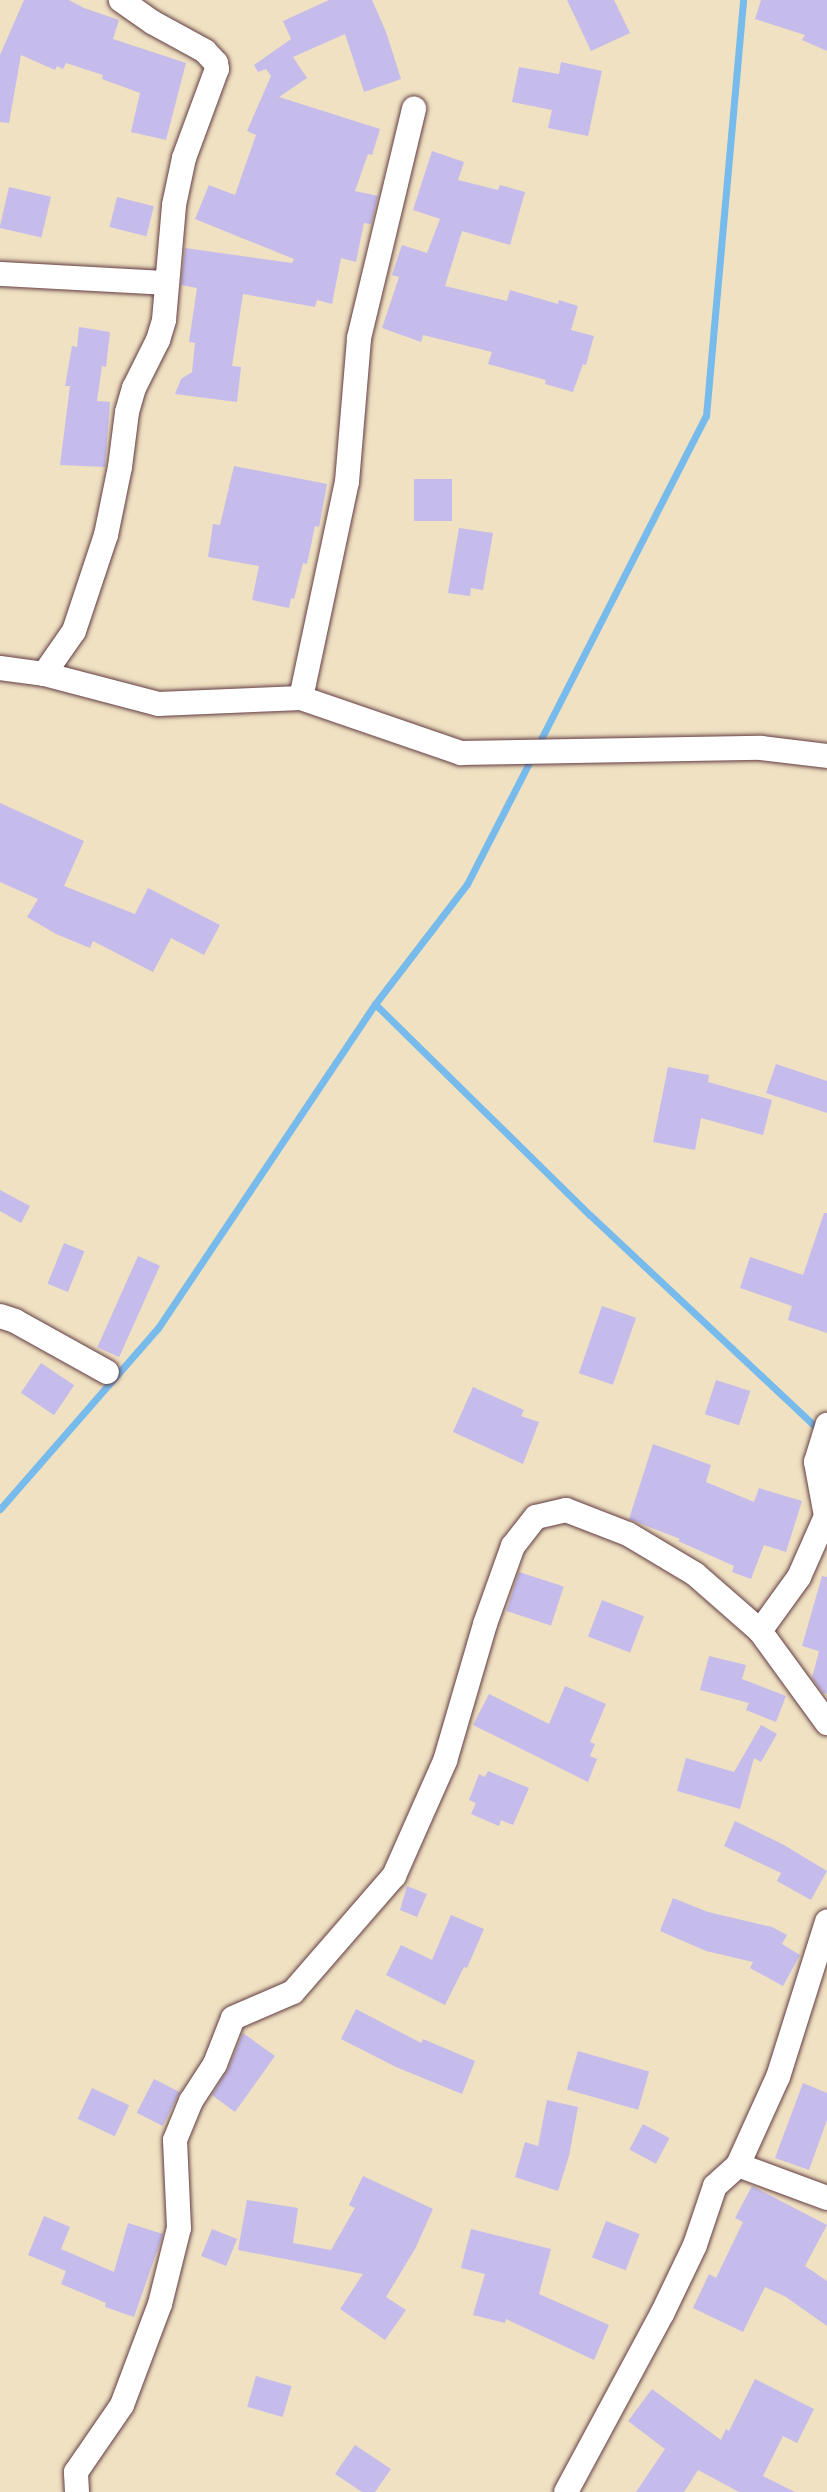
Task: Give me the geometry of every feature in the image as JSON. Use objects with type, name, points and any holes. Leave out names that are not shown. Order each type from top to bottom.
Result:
[{"type":"street","points":[[44,674],[74,631],[89,591],[111,512],[127,412],[134,388],[158,340],[164,320],[174,205],[184,158],[217,69],[216,63],[205,51],[152,22],[121,0]]},
{"type":"street","points":[[301,698],[346,482],[359,338],[414,109]]},
{"type":"street","points":[[0,274],[166,283]]},
{"type":"street","points":[[0,668],[44,674],[158,704],[301,698],[462,753],[761,748],[827,756]]},
{"type":"street","points":[[0,1316],[15,1321],[107,1372]]},
{"type":"street","points":[[760,1631],[799,1577],[826,1516],[816,1461],[824,1436]]},
{"type":"street","points":[[77,2492],[76,2472],[122,2405],[160,2304],[179,2229],[175,2140],[191,2100],[215,2064],[233,2018],[293,1992],[394,1876],[445,1761],[485,1624],[513,1546],[536,1517],[566,1510],[628,1534],[695,1574],[760,1631],[827,1723]]},
{"type":"street","points":[[566,2492],[662,2314],[695,2245],[715,2186],[738,2165],[778,2077],[827,1922]]},
{"type":"street","points":[[738,2165],[827,2198]]},
{"type":"building","points":[[24,0],[69,0],[84,8],[119,20],[113,39],[186,63],[166,140],[131,132],[140,93],[102,79],[103,75],[66,63],[63,69],[57,66],[55,70],[21,55],[9,123],[0,122],[0,55]]},
{"type":"building","points":[[329,0],[372,0],[386,32],[401,79],[364,92],[345,34],[293,57],[307,78],[279,97],[380,129],[372,155],[368,154],[355,191],[378,196],[371,224],[364,223],[356,262],[341,258],[332,304],[317,300],[315,307],[243,294],[232,366],[241,367],[237,402],[175,394],[181,379],[192,372],[195,343],[189,342],[197,288],[181,285],[185,248],[292,263],[294,259],[195,219],[209,185],[235,195],[256,135],[247,131],[271,76],[266,69],[258,72],[254,65],[291,39],[283,21]]},
{"type":"building","points":[[567,0],[614,0],[630,33],[591,51]]},
{"type":"building","points":[[761,0],[827,0],[827,51],[802,40],[805,35],[755,19]]},
{"type":"building","points":[[561,62],[602,71],[588,136],[548,128],[552,110],[512,102],[519,67],[559,74]]},
{"type":"building","points":[[432,151],[464,162],[458,180],[498,190],[500,185],[525,192],[510,245],[462,231],[445,286],[507,301],[510,290],[558,304],[559,300],[578,306],[571,330],[594,336],[586,365],[583,364],[573,392],[545,384],[546,380],[488,364],[492,352],[423,335],[421,342],[382,328],[399,277],[392,275],[402,245],[427,253],[440,219],[413,210]]},
{"type":"building","points":[[9,187],[51,197],[41,238],[0,228]]},
{"type":"building","points":[[117,197],[154,206],[146,236],[110,227]]},
{"type":"building","points":[[79,327],[110,332],[106,367],[102,366],[97,401],[110,402],[105,467],[60,465],[70,386],[65,386],[72,346],[77,347]]},
{"type":"building","points":[[234,466],[327,484],[319,527],[315,526],[307,564],[303,563],[294,599],[291,598],[289,608],[252,600],[259,566],[208,557],[213,524],[220,525]]},
{"type":"building","points":[[414,479],[452,479],[452,521],[414,521]]},
{"type":"building","points":[[459,528],[493,533],[483,590],[471,588],[470,596],[448,593]]},
{"type":"building","points":[[0,803],[84,841],[64,886],[135,914],[148,888],[220,925],[204,955],[171,938],[153,972],[93,941],[90,948],[56,934],[27,917],[38,899],[0,882]]},
{"type":"building","points":[[776,1064],[827,1081],[827,1113],[766,1093]]},
{"type":"building","points":[[668,1067],[709,1075],[708,1082],[772,1100],[763,1135],[701,1118],[695,1150],[653,1142]]},
{"type":"building","points":[[0,1190],[30,1206],[21,1223],[0,1211]]},
{"type":"building","points":[[824,1213],[827,1213],[827,1333],[788,1320],[792,1306],[740,1288],[750,1257],[803,1275]]},
{"type":"building","points":[[64,1243],[84,1251],[68,1292],[48,1284]]},
{"type":"building","points":[[138,1256],[160,1266],[119,1357],[97,1347]]},
{"type":"building","points":[[602,1306],[636,1318],[613,1385],[579,1373]]},
{"type":"building","points":[[41,1363],[74,1385],[54,1415],[21,1393]]},
{"type":"building","points":[[716,1380],[750,1391],[739,1425],[705,1414]]},
{"type":"building","points":[[473,1387],[524,1410],[521,1416],[539,1422],[523,1464],[453,1432]]},
{"type":"building","points":[[653,1444],[711,1465],[706,1482],[754,1502],[759,1488],[802,1501],[786,1552],[764,1545],[751,1579],[732,1572],[734,1566],[678,1541],[680,1539],[629,1519]]},
{"type":"building","points":[[519,1572],[564,1587],[551,1626],[506,1611]]},
{"type":"building","points":[[822,1576],[827,1577],[827,1694],[823,1693],[812,1678],[819,1651],[802,1646]]},
{"type":"building","points":[[602,1600],[644,1616],[630,1653],[588,1636]]},
{"type":"building","points":[[709,1656],[746,1665],[742,1679],[786,1696],[776,1722],[746,1710],[749,1703],[700,1690]]},
{"type":"building","points":[[565,1686],[606,1704],[590,1742],[595,1744],[590,1756],[597,1759],[588,1782],[473,1725],[489,1694],[549,1724]]},
{"type":"building","points":[[761,1725],[777,1734],[761,1762],[754,1758],[740,1809],[677,1791],[686,1758],[734,1772]]},
{"type":"building","points":[[488,1771],[529,1788],[513,1825],[501,1820],[499,1826],[471,1814],[476,1803],[469,1800],[479,1774],[485,1777]]},
{"type":"building","points":[[735,1821],[784,1845],[827,1871],[811,1900],[777,1881],[781,1873],[724,1846]]},
{"type":"building","points":[[407,1886],[427,1894],[417,1917],[400,1910]]},
{"type":"building","points":[[673,1898],[708,1912],[772,1927],[787,1935],[782,1944],[800,1955],[783,1986],[750,1968],[753,1962],[706,1951],[660,1931]]},
{"type":"building","points":[[451,1915],[484,1929],[467,1968],[464,1967],[445,2005],[386,1975],[401,1945],[432,1960]]},
{"type":"building","points":[[356,2009],[421,2043],[423,2039],[475,2061],[462,2094],[396,2067],[341,2039]]},
{"type":"building","points":[[243,2033],[275,2056],[235,2112],[212,2095],[228,2069]]},
{"type":"building","points":[[578,2051],[649,2071],[638,2110],[567,2089]]},
{"type":"building","points":[[154,2079],[180,2092],[163,2126],[137,2113]]},
{"type":"building","points":[[803,2083],[827,2093],[827,2120],[809,2170],[775,2158]]},
{"type":"building","points":[[92,2088],[129,2105],[115,2136],[78,2119]]},
{"type":"building","points":[[547,2100],[578,2107],[569,2156],[558,2191],[515,2177],[525,2142],[538,2146]]},
{"type":"building","points":[[643,2124],[669,2138],[656,2164],[629,2150]]},
{"type":"building","points":[[363,2176],[433,2209],[415,2249],[386,2297],[406,2310],[385,2340],[340,2309],[363,2274],[238,2250],[247,2200],[298,2208],[293,2243],[331,2250],[355,2208],[349,2205]]},
{"type":"building","points":[[752,2186],[827,2225],[805,2266],[827,2281],[827,2326],[786,2297],[765,2287],[743,2332],[693,2308],[709,2274],[716,2278],[743,2222],[735,2218]]},
{"type":"building","points":[[44,2216],[70,2227],[61,2249],[114,2272],[128,2223],[163,2234],[134,2317],[105,2307],[106,2303],[61,2284],[66,2271],[28,2255]]},
{"type":"building","points":[[606,2221],[640,2234],[626,2270],[592,2257]]},
{"type":"building","points":[[212,2229],[237,2239],[226,2266],[201,2256]]},
{"type":"building","points":[[471,2229],[551,2249],[539,2294],[609,2325],[594,2360],[506,2319],[505,2323],[473,2315],[485,2274],[461,2268]]},
{"type":"building","points":[[256,2376],[292,2386],[283,2417],[247,2407]]},
{"type":"building","points":[[755,2379],[814,2409],[797,2443],[783,2436],[763,2476],[795,2492],[739,2492],[698,2470],[684,2492],[636,2492],[665,2449],[628,2421],[652,2389],[721,2440],[726,2429],[729,2431]]},
{"type":"building","points":[[355,2445],[391,2469],[375,2492],[362,2492],[335,2474]]},
{"type":"waterway","points":[[537,747],[706,416],[743,0]]},
{"type":"waterway","points":[[0,1509],[158,1328],[375,1004],[467,884],[532,757]]},
{"type":"waterway","points":[[375,1004],[590,1215],[821,1432]]}]
